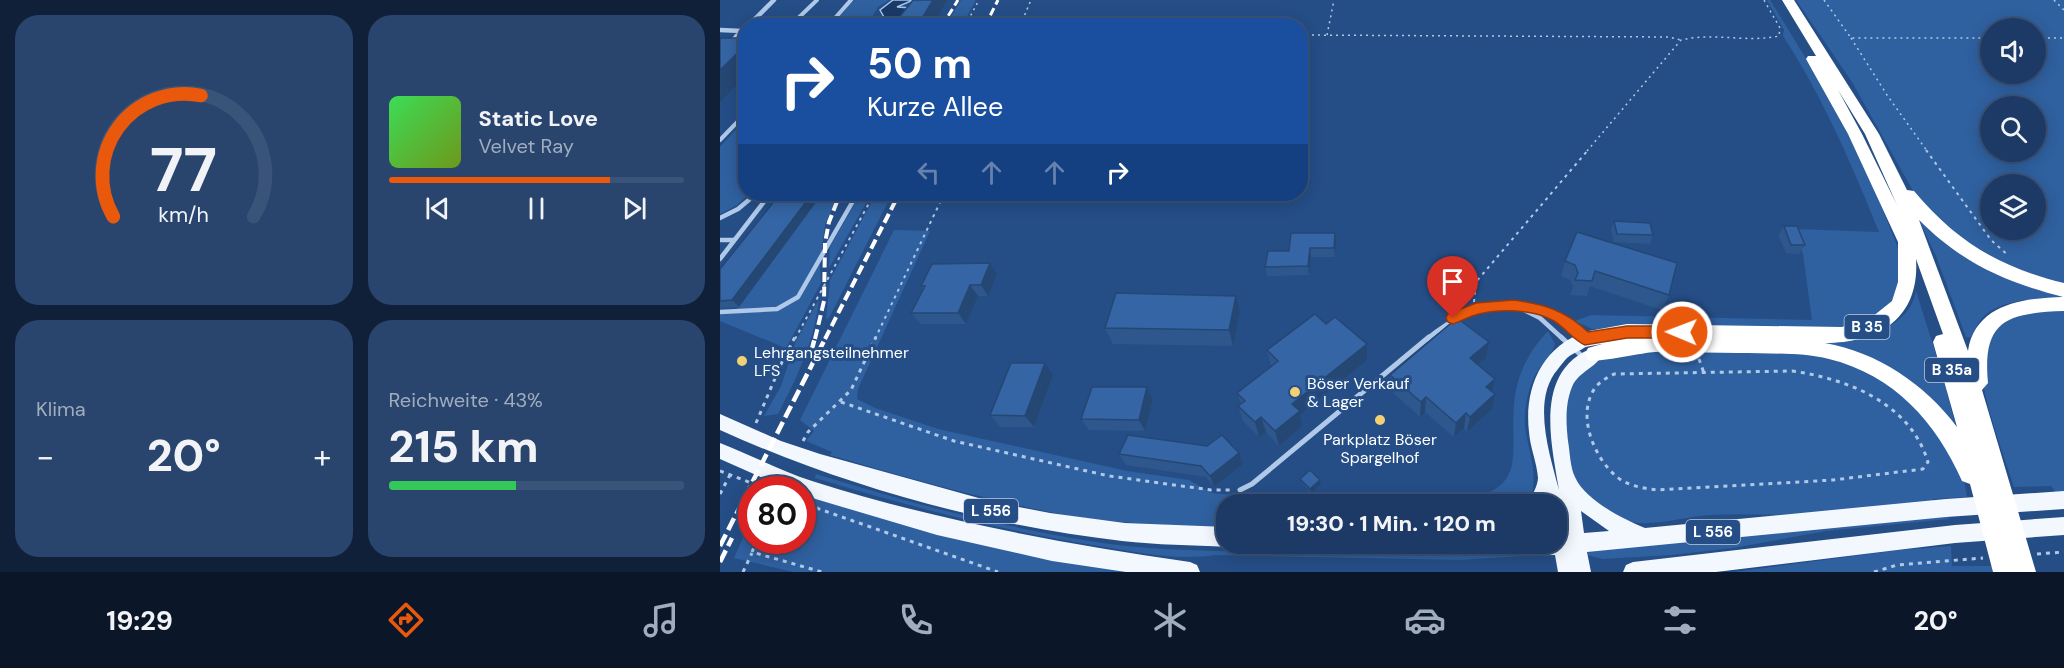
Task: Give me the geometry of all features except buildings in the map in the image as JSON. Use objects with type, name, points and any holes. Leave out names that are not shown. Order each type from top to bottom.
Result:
[{"type":"highway","name":"B 35","points":[[1584,350],[1627,332],[1842,335],[1879,323],[1903,303],[1910,277],[1906,241],[1832,92],[1775,0]]},
{"type":"highway","points":[[1788,0],[1872,134],[1894,177],[1924,218],[1958,247],[2009,274],[2064,290]]},
{"type":"highway","name":"B 35a","points":[[1894,177],[1921,245],[1981,417],[2024,572]]},
{"type":"highway","name":"B 35a","points":[[1906,241],[1929,298],[1947,354],[1967,425],[1984,503],[2005,572]]},
{"type":"highway","points":[[1981,417],[1975,363],[1976,346],[1983,331],[1991,322],[2017,308],[2064,304]]},
{"type":"highway","points":[[1584,350],[1632,346],[1694,345],[1810,348],[1839,354],[1886,376],[1911,392],[1930,410],[1947,429],[1984,503]]},
{"type":"main road","points":[[1551,494],[1535,424],[1540,380],[1584,350]]},
{"type":"main road","points":[[1568,572],[1570,544],[1567,482],[1560,441],[1559,400],[1565,383],[1578,365],[1584,350]]},
{"type":"main road","name":"L 556","points":[[724,424],[778,448],[937,497],[1050,522],[1125,532],[1216,536]]},
{"type":"main road","name":"L 556","points":[[720,451],[768,476]]},
{"type":"main road","points":[[1542,494],[1547,479]]},
{"type":"main road","points":[[1567,482],[1578,497],[1601,518],[1644,537]]},
{"type":"main road","name":"L 556","points":[[816,498],[1052,551],[1190,572]]},
{"type":"main road","name":"L 556","points":[[1567,544],[1946,508],[2057,500]]},
{"type":"main road","name":"L 556","points":[[1633,572],[1955,534],[2062,526]]},
{"type":"main road","points":[[1567,538],[1581,572]]},
{"type":"street","points":[[755,18],[774,0]]},
{"type":"street","points":[[720,30],[738,29]]},
{"type":"street","points":[[720,53],[736,36]]},
{"type":"lane","points":[[798,18],[817,0]]},
{"type":"lane","points":[[835,18],[851,0]]},
{"type":"lane","points":[[720,141],[738,122]]},
{"type":"lane","points":[[720,218],[748,201]]},
{"type":"lane","points":[[720,259],[765,201]]},
{"type":"lane","points":[[720,312],[777,309],[798,297],[853,201]]},
{"type":"lane","points":[[720,240],[734,240]]},
{"type":"lane","points":[[1514,306],[1539,316],[1584,350]]},
{"type":"lane","points":[[1240,490],[1252,484],[1446,323],[1476,308],[1514,306],[1538,309],[1556,315],[1571,324],[1584,350]]},
{"type":"path","points":[[969,18],[979,0]]},
{"type":"path","points":[[1023,18],[1031,0]]},
{"type":"path","points":[[1327,35],[1334,0]]},
{"type":"path","points":[[1308,35],[1766,39],[1779,36],[1781,32],[1764,0]]},
{"type":"path","points":[[1824,0],[1887,95],[1991,240],[2012,258]]},
{"type":"path","points":[[2054,0],[2064,10]]},
{"type":"path","points":[[1851,38],[1980,38]]},
{"type":"path","points":[[2046,38],[2064,38]]},
{"type":"path","points":[[1476,308],[1473,297],[1476,282],[1681,40]]},
{"type":"path","points":[[754,425],[769,396],[782,362],[870,201]]},
{"type":"path","points":[[941,201],[859,376],[841,402],[954,441],[1109,476],[1211,490],[1240,490]]},
{"type":"path","points":[[1792,371],[1821,374],[1847,382],[1882,400],[1895,412],[1925,450],[1928,462],[1923,469],[1833,480],[1656,489],[1631,485],[1618,478],[1604,465],[1594,445],[1588,411],[1589,400],[1602,380],[1614,374],[1628,372],[1704,373],[1792,371]]},
{"type":"path","points":[[720,494],[735,465]]},
{"type":"path","points":[[720,471],[738,478]]},
{"type":"path","points":[[816,500],[998,572]]},
{"type":"path","points":[[743,572],[751,554]]},
{"type":"path","points":[[759,554],[822,572]]},
{"type":"path","points":[[1874,572],[1897,565],[1960,560]]},
{"type":"shaded area","points":[[854,0],[889,0],[878,7],[874,18],[837,18]]},
{"type":"shaded area","points":[[893,0],[913,0],[897,7],[911,8],[904,18],[884,17],[880,10]]},
{"type":"shaded area","points":[[961,0],[976,0],[966,18],[950,18]]},
{"type":"shaded area","points":[[1767,0],[1770,0],[1818,78],[1876,193],[1900,253],[1899,294],[1878,316],[1842,329],[1602,330],[1592,329],[1575,321],[1591,315],[1812,320],[1803,254],[1794,229],[1879,232],[1836,132],[1798,59],[1783,36],[1784,30]]},
{"type":"shaded area","points":[[1796,0],[2064,0],[2064,286],[2042,280],[1978,253],[1921,205],[1852,82]]},
{"type":"shaded area","points":[[738,127],[738,201],[741,201],[720,214],[720,147]]},
{"type":"shaded area","points":[[817,201],[835,201],[825,225],[820,264],[821,283],[783,354],[775,355],[783,347],[720,321],[720,312],[735,312]]},
{"type":"shaded area","points":[[856,201],[867,201],[829,268],[830,247]]},
{"type":"shaded area","points":[[872,201],[888,201],[829,318],[826,319],[830,280]]},
{"type":"shaded area","points":[[1919,220],[1934,235],[1986,269],[2024,285],[2064,297],[2022,301],[2001,306],[1983,317],[1971,337],[1966,337],[1936,256]]},
{"type":"shaded area","points":[[894,230],[930,231],[858,389],[857,399],[875,408],[938,429],[1127,471],[1189,480],[1211,493],[1224,494],[1216,494],[1216,527],[1141,524],[1076,517],[942,487],[830,455],[832,452],[806,441],[814,431],[800,420]]},
{"type":"shaded area","points":[[1916,291],[1956,427],[1852,353],[1604,341],[1857,339],[1876,333],[1902,317],[1913,301]]},
{"type":"shaded area","points":[[819,299],[814,329],[792,386],[778,414],[764,416],[781,386],[796,341]]},
{"type":"shaded area","points":[[2064,310],[2064,494],[2057,494],[2051,486],[2014,487],[1988,405],[1982,362],[1985,348],[1992,334],[2008,318],[2026,312]]},
{"type":"shaded area","points":[[1548,331],[1555,344],[1534,378],[1525,412],[1525,426],[1534,475],[1532,494],[1485,494],[1497,488],[1506,479],[1511,467],[1517,384],[1529,356]]},
{"type":"shaded area","points":[[1634,351],[1821,355],[1867,370],[1915,402],[1962,467],[1967,497],[1933,499],[1934,503],[1852,511],[1791,515],[1711,515],[1654,523],[1631,522],[1603,510],[1587,496],[1579,485],[1568,457],[1565,440],[1566,406],[1577,377],[1587,366],[1608,355]]},
{"type":"shaded area","points":[[816,474],[986,521],[1055,535],[1129,546],[1216,551],[1216,554],[1430,556],[1537,554],[1459,560],[1156,555],[1062,540],[955,517],[886,499],[816,478]]},
{"type":"shaded area","points":[[816,499],[1133,572],[793,572],[734,558],[738,549],[738,554],[816,554]]},
{"type":"shaded area","points":[[1949,516],[1949,519],[1826,531],[1733,548],[1671,555],[1603,559],[1587,555],[1589,551]]},
{"type":"shaded area","points":[[1951,546],[1952,566],[1992,566],[1993,572],[1733,572],[1900,550]]},
{"type":"railway","points":[[947,18],[958,0]]},
{"type":"railway","points":[[989,18],[998,0]]},
{"type":"railway","points":[[815,339],[824,301],[825,243],[829,222],[837,201]]},
{"type":"railway","points":[[825,339],[895,201]]},
{"type":"railway","points":[[811,353],[815,337]]},
{"type":"railway","points":[[720,546],[826,337]]},
{"type":"railway","points":[[720,562],[732,538]]},
{"type":"place","name":"Lehrgangsteilnehmer LFS","points":[[742,361]]},
{"type":"place","name":"Böser Verkauf & Lager","points":[[1295,392]]},
{"type":"place","name":"Parkplatz Böser Spargelhof","points":[[1380,420]]},
{"type":"route","points":[[1453,318],[1476,308],[1514,306],[1538,309],[1556,315],[1571,324],[1585,339],[1627,332],[1682,332]]}]
